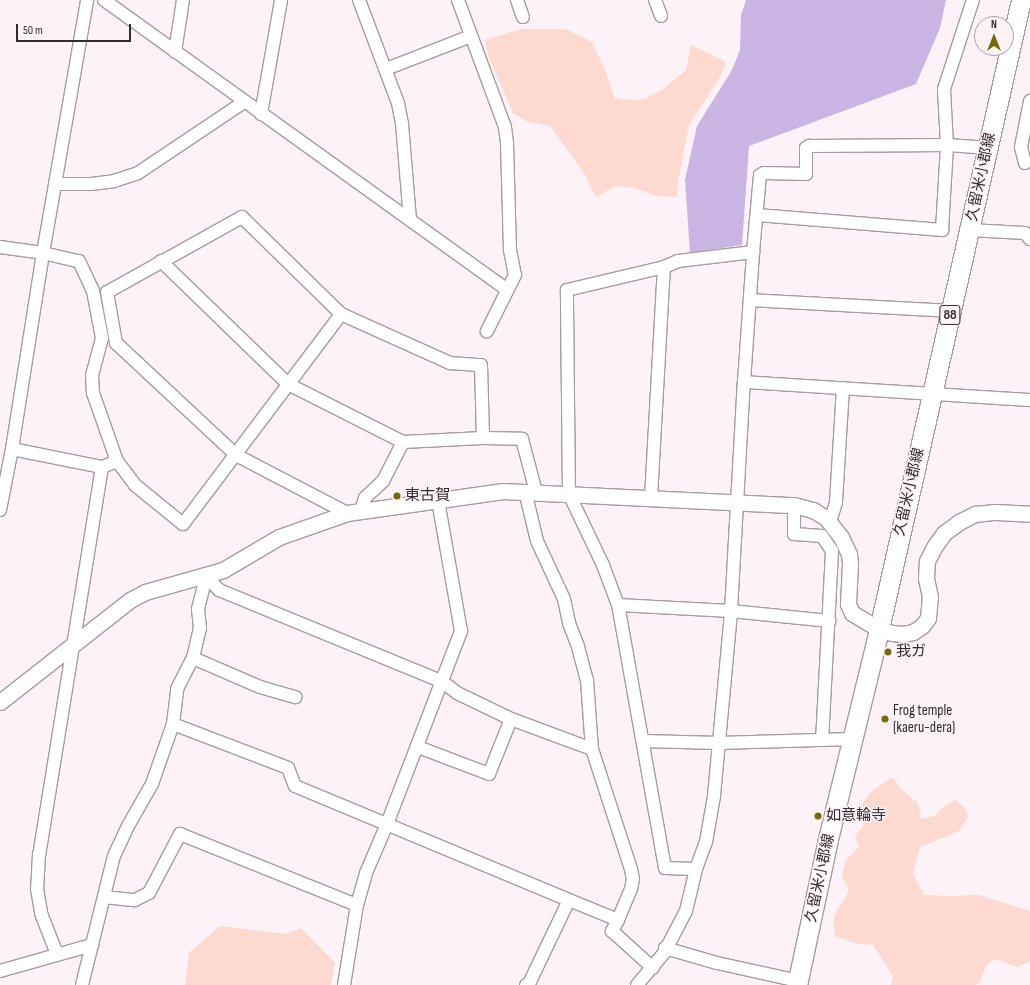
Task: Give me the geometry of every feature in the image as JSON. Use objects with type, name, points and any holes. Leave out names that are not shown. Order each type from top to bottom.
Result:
[{"type":"main road","name":"久留米小郡線","points":[[798,983],[828,838],[879,629],[931,393],[951,311],[986,148],[1021,0]]},
{"type":"street","points":[[0,510],[12,449],[43,253],[87,0]]},
{"type":"street","points":[[104,0],[244,102],[508,290]]},
{"type":"street","points":[[175,52],[183,0]]},
{"type":"street","points":[[261,114],[281,0]]},
{"type":"street","points":[[359,0],[398,103],[402,124],[410,220]]},
{"type":"street","points":[[458,0],[470,36],[503,120],[507,143],[510,250],[515,274],[487,331]]},
{"type":"street","points":[[517,0],[523,17]]},
{"type":"street","points":[[655,0],[661,16]]},
{"type":"street","points":[[757,215],[942,230],[947,145],[944,89],[973,0]]},
{"type":"street","points":[[386,69],[470,36]]},
{"type":"street","points":[[1025,163],[1021,147],[1030,100]]},
{"type":"street","points":[[55,184],[92,184],[114,180],[138,173],[244,102]]},
{"type":"street","points":[[637,985],[653,968],[664,953],[665,948],[686,911],[696,869],[706,842],[714,796],[731,611],[744,382],[760,175],[764,173],[806,174],[806,148],[808,146],[947,145],[986,148]]},
{"type":"street","points":[[354,512],[236,455],[116,343],[107,292],[242,216],[341,314],[450,363],[481,365],[483,438]]},
{"type":"street","points":[[969,230],[1025,233],[1030,238]]},
{"type":"street","points":[[0,247],[43,253],[79,261],[93,291],[102,338],[92,375],[93,393],[117,461],[134,485],[183,524],[341,314]]},
{"type":"street","points":[[696,869],[665,868],[618,605],[603,566],[569,494],[567,290],[664,267],[678,261],[753,252]]},
{"type":"street","points":[[161,261],[288,384],[403,442],[483,438],[522,439],[537,541],[564,599],[569,623],[578,647],[587,680],[592,749],[633,879],[631,889],[612,931],[653,968]]},
{"type":"street","points":[[651,498],[664,267]]},
{"type":"street","points":[[750,300],[951,311]]},
{"type":"street","points":[[744,382],[1030,400]]},
{"type":"street","points":[[830,522],[836,502],[843,388]]},
{"type":"street","points":[[354,512],[365,498],[383,481],[403,442]]},
{"type":"street","points":[[12,449],[102,467],[117,461]]},
{"type":"street","points":[[57,954],[42,916],[37,889],[39,854],[102,467]]},
{"type":"street","points":[[0,702],[130,600],[145,592],[223,570],[279,537],[354,512],[503,491],[794,505],[813,510],[830,522],[841,537],[849,554],[850,609],[852,614],[879,629],[892,633],[913,632],[922,626],[928,618],[930,597],[926,578],[927,561],[934,547],[944,533],[959,522],[975,514],[995,512],[1030,514]]},
{"type":"street","points":[[344,985],[357,905],[366,873],[388,824],[443,682],[461,631],[438,500]]},
{"type":"street","points":[[794,505],[794,534],[822,536],[832,551],[822,740]]},
{"type":"street","points":[[206,576],[219,590],[443,682],[457,693],[511,720],[592,749]]},
{"type":"street","points":[[82,985],[114,856],[128,826],[152,784],[173,724],[177,689],[193,658],[200,628],[198,609],[206,576]]},
{"type":"street","points":[[618,605],[731,611],[829,621]]},
{"type":"street","points":[[193,658],[260,686],[296,697]]},
{"type":"street","points":[[418,747],[489,774],[511,720]]},
{"type":"street","points":[[173,724],[288,768],[295,786],[618,920]]},
{"type":"street","points":[[643,741],[719,743],[852,739]]},
{"type":"street","points":[[104,897],[135,900],[149,893],[180,834],[357,905]]},
{"type":"street","points":[[526,985],[529,984],[569,900]]},
{"type":"street","points":[[0,971],[92,945]]},
{"type":"street","points":[[665,948],[717,963],[798,983]]},
{"type":"shaded area","points":[[746,0],[946,0],[940,28],[916,84],[749,146],[742,245],[690,253],[685,180],[697,126],[732,70],[740,50],[741,15]]},
{"type":"shaded area","points":[[521,29],[566,29],[592,42],[605,70],[615,99],[643,100],[662,90],[686,70],[691,45],[726,62],[720,77],[689,125],[678,182],[677,197],[656,196],[635,188],[615,186],[596,197],[585,175],[550,126],[528,122],[513,113],[489,58],[485,40]]},
{"type":"shaded area","points":[[892,777],[902,790],[918,803],[921,819],[934,816],[943,807],[955,800],[964,807],[968,816],[959,831],[920,847],[913,874],[924,895],[979,895],[1030,911],[1030,961],[1018,967],[995,959],[986,966],[979,983],[974,985],[891,985],[893,976],[873,945],[854,943],[835,936],[833,923],[836,912],[849,891],[842,875],[846,860],[859,847],[855,836],[864,825],[860,807],[870,793]]},
{"type":"shaded area","points":[[220,926],[285,934],[301,928],[335,963],[331,984],[185,985],[189,953]]},
{"type":"place","name":"東古賀","points":[[397,496]]},
{"type":"place","name":"我ガ","points":[[888,652]]},
{"type":"place","name":"Frog temple (kaeru-dera)","points":[[885,719]]},
{"type":"place","name":"如意輪寺","points":[[818,816]]}]
